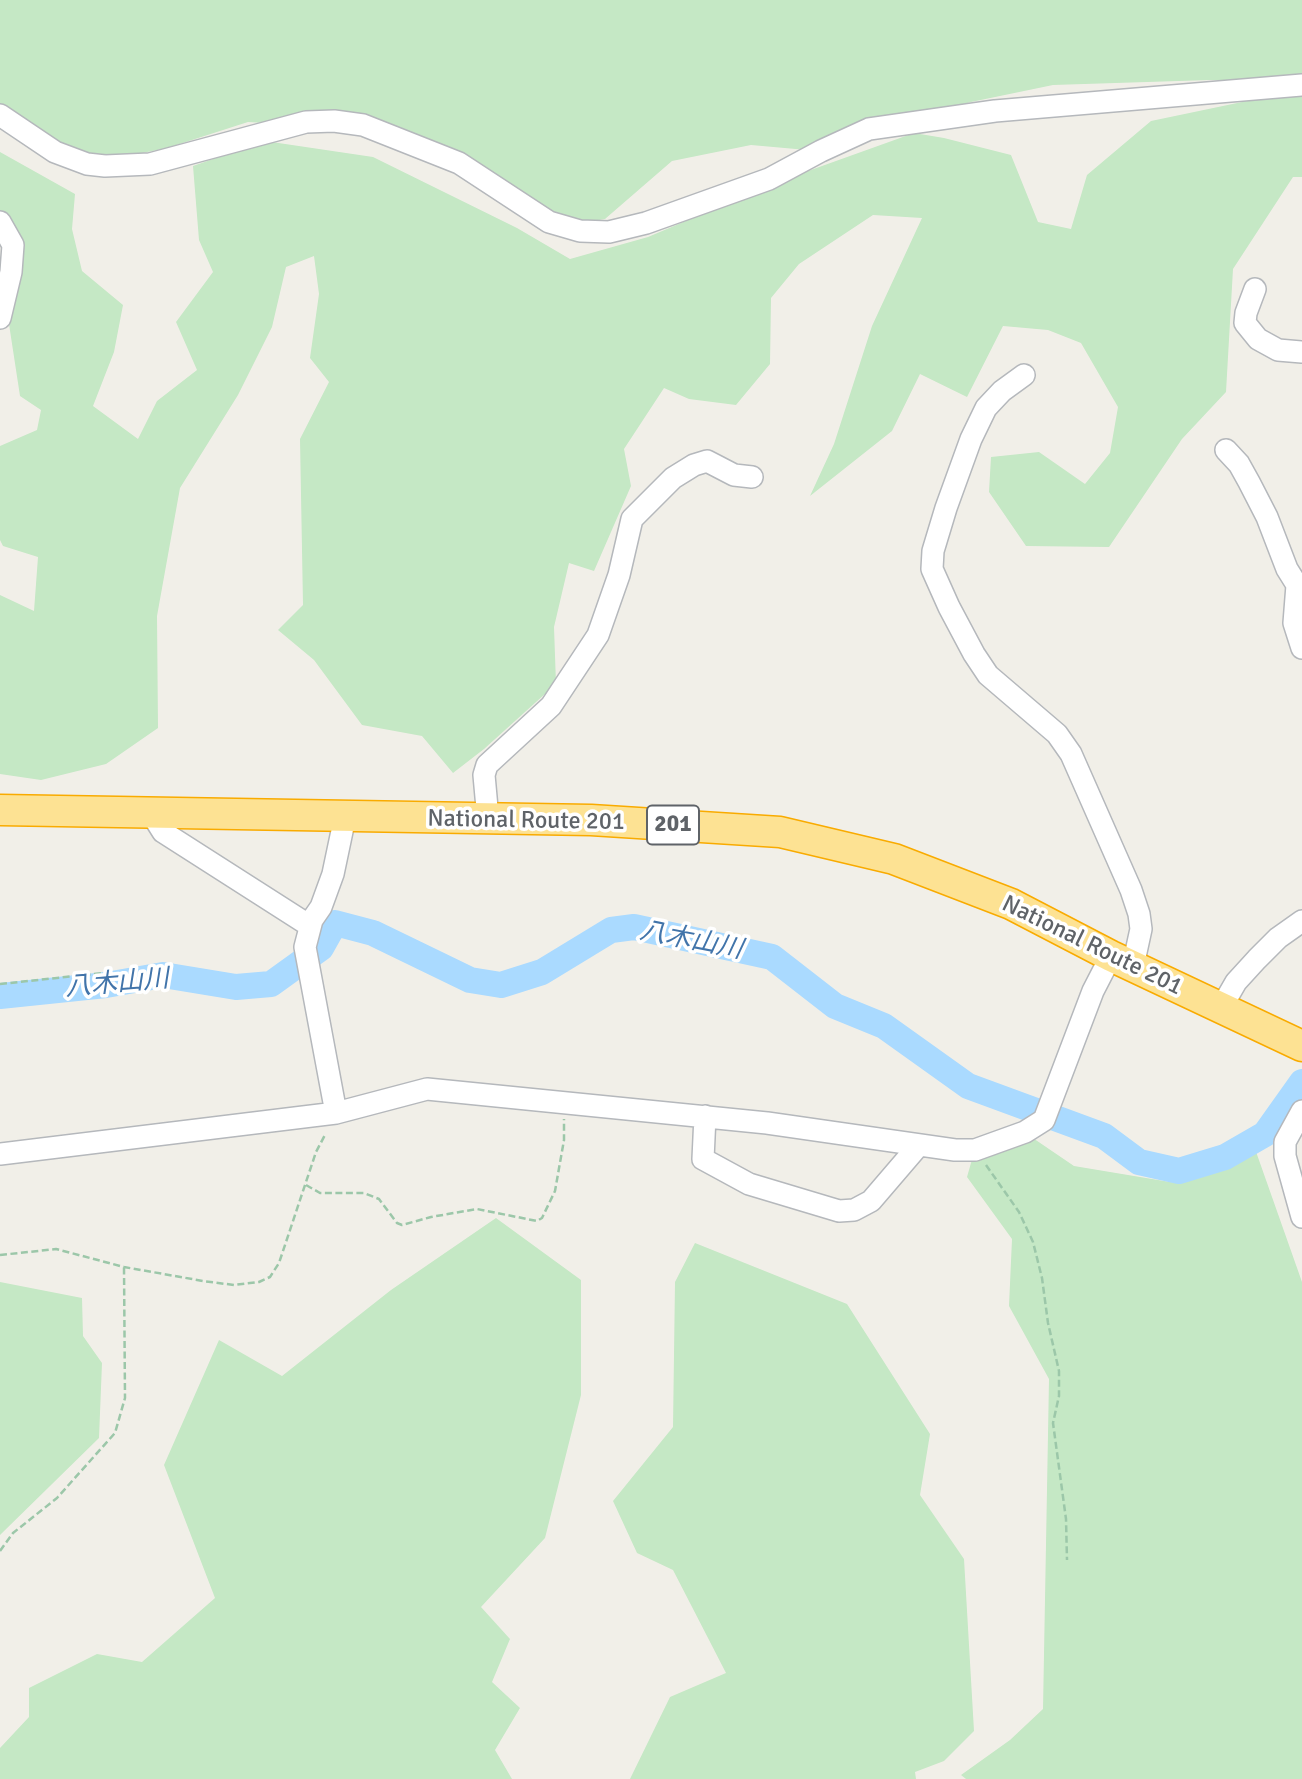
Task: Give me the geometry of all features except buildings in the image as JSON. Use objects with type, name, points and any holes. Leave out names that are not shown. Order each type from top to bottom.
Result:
[{"type":"highway","name":"National Route 201","points":[[0,810],[591,820],[780,832],[894,859],[1011,904],[1122,961],[1302,1046]]},
{"type":"street","points":[[0,115],[55,152],[87,164],[105,166],[150,164],[306,122],[334,121],[363,125],[458,163],[550,222],[580,231],[609,232],[646,223],[769,179],[869,129],[995,110],[1302,85]]},
{"type":"street","points":[[0,222],[13,245],[12,272],[0,318]]},
{"type":"street","points":[[1255,289],[1245,323],[1258,339],[1278,350],[1302,352]]},
{"type":"street","points":[[0,1154],[336,1112],[428,1089],[768,1123],[955,1150],[975,1150],[1025,1132],[1046,1114],[1093,991],[1122,961],[1141,929],[1131,890],[1071,754],[1057,734],[989,674],[974,654],[932,569],[933,551],[971,439],[986,408],[1002,391],[1024,375]]},
{"type":"street","points":[[1226,450],[1239,464],[1249,482],[1267,517],[1287,569],[1300,585],[1294,623],[1302,648]]},
{"type":"street","points":[[488,819],[484,775],[487,765],[551,706],[598,635],[619,575],[632,519],[673,478],[694,465],[707,461],[734,475],[752,477]]},
{"type":"street","points":[[151,813],[163,832],[310,926]]},
{"type":"street","points":[[336,1112],[306,947],[310,926],[321,907],[333,874],[345,817]]},
{"type":"street","points":[[1221,1008],[1236,982],[1257,959],[1278,938],[1302,921]]},
{"type":"street","points":[[1302,1111],[1285,1142],[1285,1156],[1302,1217]]},
{"type":"street","points":[[705,1116],[703,1159],[749,1184],[839,1211],[854,1210],[871,1200],[919,1145]]},
{"type":"path","points":[[0,984],[113,972]]},
{"type":"path","points":[[306,1185],[320,1194],[364,1194],[379,1199],[397,1223],[402,1225],[477,1209],[537,1221],[542,1218],[555,1191],[564,1140],[564,1102]]},
{"type":"path","points":[[0,1255],[56,1249],[124,1268],[234,1285],[259,1282],[270,1277],[279,1263],[316,1152],[336,1112]]},
{"type":"path","points":[[975,1150],[1020,1212],[1033,1242],[1042,1278],[1048,1323],[1059,1371],[1059,1396],[1054,1423],[1066,1519],[1067,1560]]},
{"type":"path","points":[[0,1551],[13,1533],[57,1498],[115,1433],[125,1398],[124,1268]]},
{"type":"green space","points":[[0,0],[1302,0],[1302,82],[1210,80],[1053,85],[971,102],[867,130],[807,150],[751,145],[672,161],[605,219],[558,227],[389,130],[248,122],[167,148],[88,164],[0,126]]},
{"type":"green space","points":[[1302,95],[1302,177],[1293,177],[1233,269],[1226,392],[1182,439],[1109,547],[1026,546],[989,492],[991,457],[1039,452],[1085,484],[1110,453],[1118,407],[1081,343],[1048,330],[1003,326],[967,397],[920,374],[892,431],[810,496],[834,444],[872,326],[922,218],[873,215],[799,264],[771,298],[770,364],[736,405],[689,399],[664,388],[624,449],[631,486],[594,571],[569,563],[554,627],[556,684],[484,749],[453,773],[422,736],[362,725],[314,660],[278,630],[303,605],[300,439],[329,382],[310,358],[319,294],[314,256],[286,267],[272,327],[238,395],[180,488],[157,616],[158,728],[106,764],[41,780],[0,774],[0,595],[34,611],[38,557],[3,546],[0,540],[0,446],[37,430],[41,410],[20,396],[5,298],[7,245],[0,239],[0,152],[75,194],[72,229],[82,271],[123,305],[114,352],[93,406],[138,439],[157,401],[197,370],[176,322],[213,272],[199,240],[193,166],[265,141],[373,157],[517,228],[570,259],[648,237],[783,180],[914,133],[1011,155],[1038,222],[1071,229],[1087,175],[1151,121],[1266,97]]},
{"type":"green space","points":[[1024,1132],[1074,1166],[1176,1183],[1254,1146],[1302,1282],[1302,1779],[966,1779],[961,1775],[1010,1740],[1043,1709],[1049,1379],[1009,1306],[1012,1239],[967,1177],[973,1156]]},
{"type":"green space","points":[[496,1218],[581,1280],[581,1395],[545,1538],[481,1607],[510,1639],[492,1682],[520,1708],[495,1750],[512,1779],[0,1779],[0,1748],[29,1717],[29,1688],[97,1654],[142,1662],[215,1598],[164,1465],[219,1340],[282,1376],[391,1290]]},
{"type":"green space","points":[[695,1243],[847,1304],[930,1434],[920,1495],[964,1559],[974,1731],[944,1761],[915,1772],[916,1779],[630,1779],[670,1697],[726,1673],[673,1570],[637,1553],[613,1501],[673,1427],[675,1282]]},
{"type":"green space","points":[[0,1282],[82,1298],[83,1336],[102,1363],[99,1438],[0,1535]]},
{"type":"waterway","name":"八木山川","points":[[0,996],[106,985],[163,975],[236,987],[271,984],[321,948],[335,923],[373,933],[470,980],[501,985],[542,972],[611,930],[634,927],[772,957],[835,1006],[884,1026],[968,1086],[1104,1136],[1139,1162],[1179,1171],[1225,1157],[1265,1134],[1302,1082]]}]
